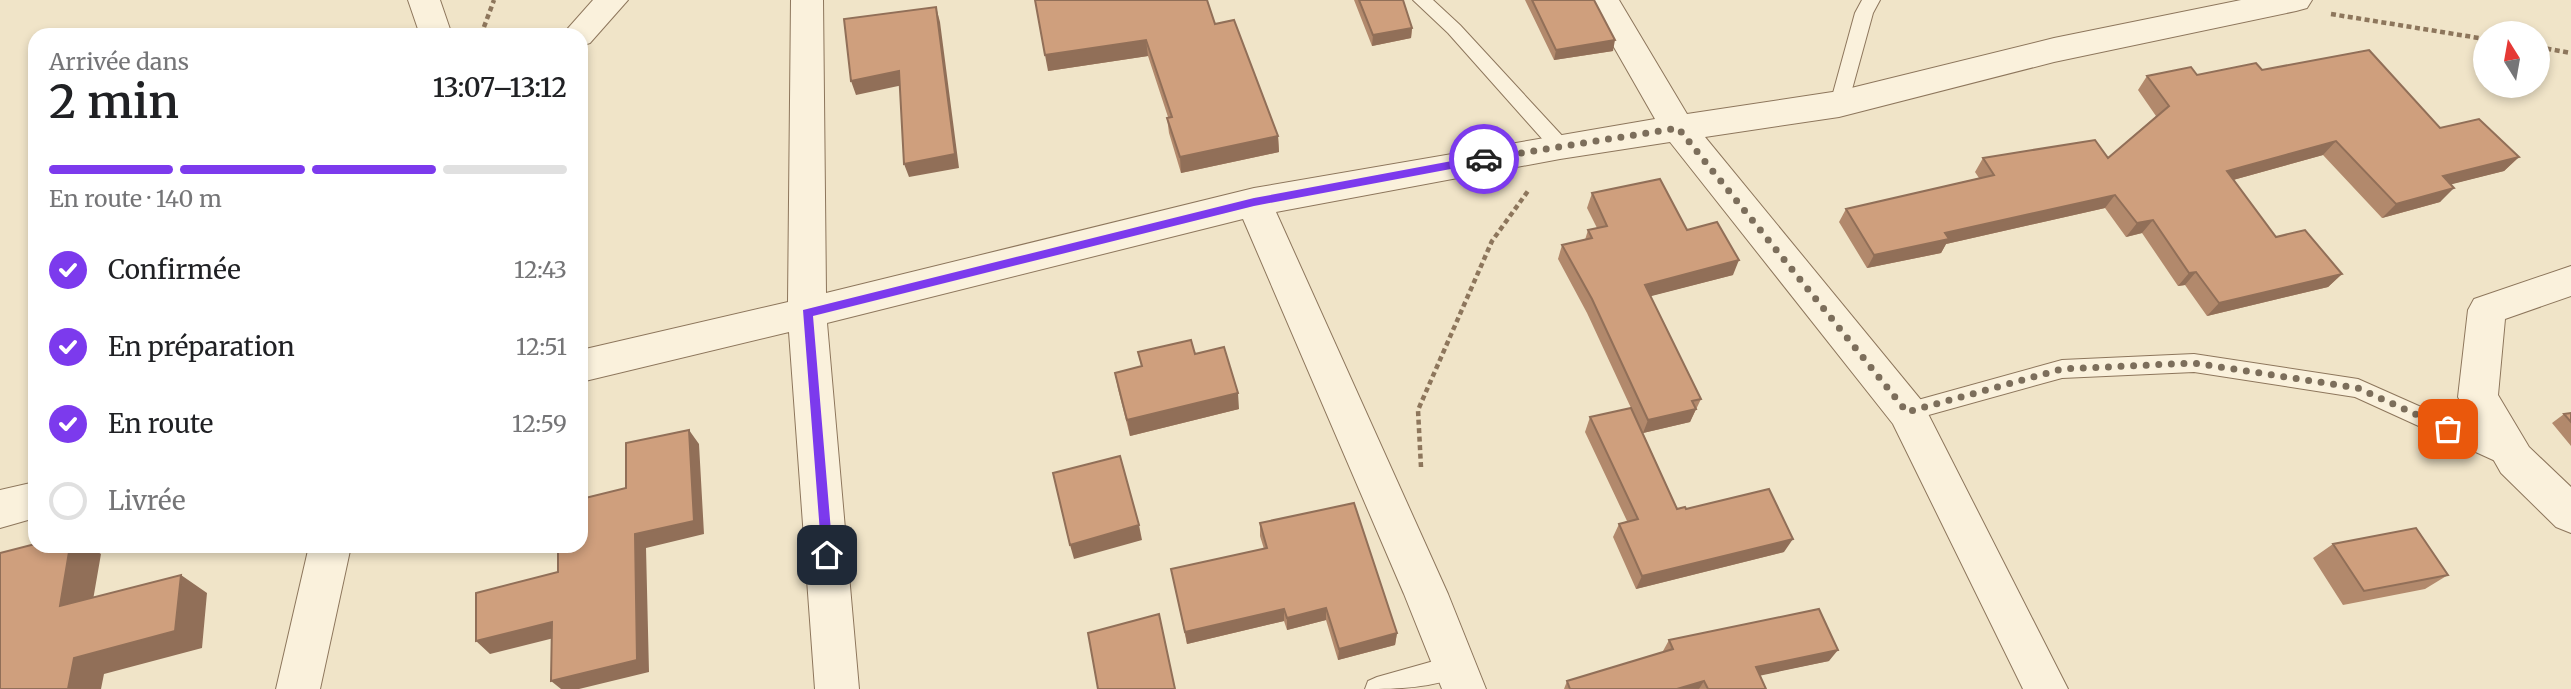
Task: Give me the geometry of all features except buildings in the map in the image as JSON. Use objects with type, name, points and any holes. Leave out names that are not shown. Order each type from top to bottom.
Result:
[{"type":"street","points":[[424,0],[434,28]]},
{"type":"street","points":[[585,28],[612,0]]},
{"type":"street","points":[[807,0],[807,313],[837,689]]},
{"type":"street","points":[[1603,0],[1678,128],[1907,412],[2046,689]]},
{"type":"street","points":[[588,364],[1254,202],[1560,146],[1839,104],[2054,50],[2285,3]]},
{"type":"street","points":[[1254,202],[1426,594],[1460,678]]},
{"type":"street","points":[[2571,282],[2487,310],[2477,397],[2515,460],[2571,514]]},
{"type":"street","points":[[0,509],[28,502]]},
{"type":"street","points":[[298,689],[328,553]]},
{"type":"lane","points":[[1422,0],[1454,29],[1560,146]]},
{"type":"lane","points":[[1839,104],[1871,0]]},
{"type":"lane","points":[[1907,412],[2062,369],[2194,363],[2358,388],[2515,460]]},
{"type":"lane","points":[[1377,689],[1460,678]]},
{"type":"path","points":[[484,28],[494,0]]},
{"type":"path","points":[[2285,3],[2473,37]]},
{"type":"path","points":[[2550,49],[2571,53]]},
{"type":"path","points":[[1421,475],[1418,410],[1492,241],[1560,146]]},
{"type":"way so far","points":[[1484,159],[1678,128],[1907,412],[2062,369],[2194,363],[2358,388],[2448,429]]},
{"type":"route","points":[[827,555],[807,313],[1254,202],[1484,159]]}]
